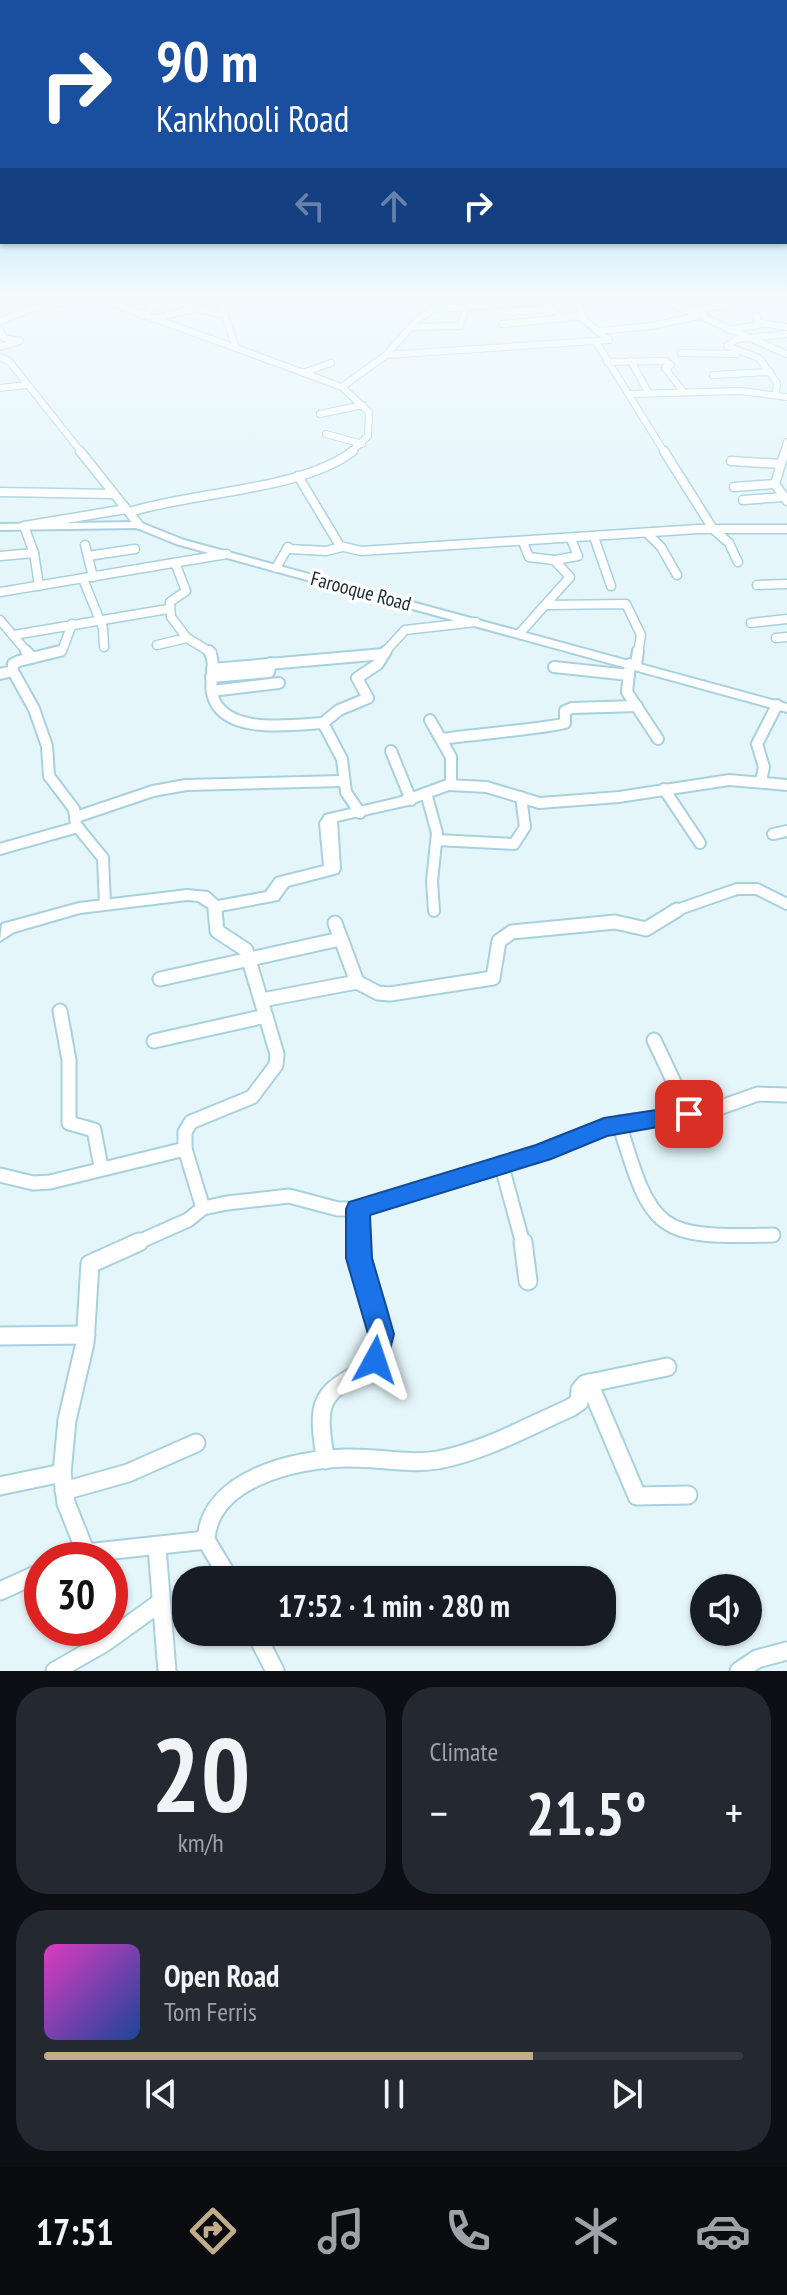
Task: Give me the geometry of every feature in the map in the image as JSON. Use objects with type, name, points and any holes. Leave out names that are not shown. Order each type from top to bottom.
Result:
[{"type":"main road","points":[[0,527],[139,525]]},
{"type":"main road","name":"Farooque Road","points":[[139,525],[173,540],[782,707]]},
{"type":"main road","points":[[0,935],[8,928],[105,904],[194,895],[215,907],[272,896],[282,882],[329,871],[334,865],[328,823],[331,818],[360,813],[451,785],[487,787],[539,803],[729,780],[787,785]]},
{"type":"street","points":[[19,374],[139,525]]},
{"type":"street","points":[[39,586],[34,553],[24,526],[128,511],[298,476],[342,458],[362,444],[371,424],[363,405],[342,387],[306,374]]},
{"type":"street","points":[[342,387],[360,374]]},
{"type":"street","points":[[615,374],[713,529],[729,543],[738,562]]},
{"type":"street","points":[[638,374],[648,392]]},
{"type":"street","points":[[670,374],[682,390]]},
{"type":"street","points":[[713,375],[732,374]]},
{"type":"street","points":[[771,374],[777,383],[776,394]]},
{"type":"street","points":[[0,388],[27,385]]},
{"type":"street","points":[[629,394],[682,390],[787,397]]},
{"type":"street","points":[[320,414],[363,405]]},
{"type":"street","points":[[326,434],[362,444]]},
{"type":"street","points":[[775,484],[786,445]]},
{"type":"street","points":[[731,461],[781,464]]},
{"type":"street","points":[[298,476],[342,547]]},
{"type":"street","points":[[734,487],[775,484]]},
{"type":"street","points":[[775,484],[785,496]]},
{"type":"street","points":[[0,492],[113,494]]},
{"type":"street","points":[[743,500],[785,496]]},
{"type":"street","points":[[276,568],[289,548],[326,551],[342,547],[368,552],[713,529],[787,529]]},
{"type":"street","points":[[647,533],[661,547],[677,575]]},
{"type":"street","points":[[594,537],[611,586]]},
{"type":"street","points":[[523,542],[532,559],[554,560],[578,556],[571,539]]},
{"type":"street","points":[[85,545],[88,578],[103,628],[104,647]]},
{"type":"street","points":[[88,556],[135,549]]},
{"type":"street","points":[[0,556],[34,553]]},
{"type":"street","points":[[0,592],[176,565],[227,554]]},
{"type":"street","points":[[520,633],[570,577],[554,560]]},
{"type":"street","points":[[176,565],[186,591],[170,602],[168,609],[177,628],[212,653],[215,701],[227,714],[258,726],[323,723],[339,710],[368,698],[357,678],[378,664],[392,641],[405,630],[476,622]]},
{"type":"street","points":[[757,585],[787,584]]},
{"type":"street","points":[[548,605],[626,604],[641,635],[627,692],[658,739]]},
{"type":"street","points":[[14,635],[168,609]]},
{"type":"street","points":[[751,623],[787,619]]},
{"type":"street","points":[[0,620],[32,658]]},
{"type":"street","points":[[13,670],[13,664],[62,651],[72,624]]},
{"type":"street","points":[[157,645],[187,638]]},
{"type":"street","points":[[211,673],[269,672],[271,663],[384,654]]},
{"type":"street","points":[[0,658],[13,670],[39,723],[47,746],[49,776],[60,788],[77,822],[103,858],[105,904]]},
{"type":"street","points":[[554,667],[632,668]]},
{"type":"street","points":[[0,674],[13,670]]},
{"type":"street","points":[[212,691],[279,683]]},
{"type":"street","points":[[441,739],[517,728],[559,727],[565,723],[565,711],[572,708],[637,706]]},
{"type":"street","points":[[761,781],[764,767],[757,744],[782,707]]},
{"type":"street","points":[[430,720],[451,757],[451,785]]},
{"type":"street","points":[[323,723],[342,759],[342,781],[360,813]]},
{"type":"street","points":[[391,751],[418,796],[437,840],[432,881],[434,911]]},
{"type":"street","points":[[0,849],[152,791],[201,783],[342,781]]},
{"type":"street","points":[[664,789],[700,843]]},
{"type":"street","points":[[437,840],[514,844],[525,827],[521,797]]},
{"type":"street","points":[[773,834],[787,831]]},
{"type":"street","points":[[262,1000],[357,982],[378,993],[390,994],[493,978],[499,941],[512,932],[615,922],[646,929],[667,913],[737,889],[757,889],[787,904]]},
{"type":"street","points":[[203,1208],[185,1149],[185,1132],[191,1122],[242,1104],[272,1075],[277,1054],[243,945],[217,931],[215,907]]},
{"type":"street","points":[[335,923],[357,982]]},
{"type":"street","points":[[160,979],[340,939]]},
{"type":"street","points":[[60,1011],[69,1060],[69,1123],[94,1130],[101,1167]]},
{"type":"street","points":[[154,1041],[266,1016]]},
{"type":"street","points":[[654,1040],[689,1114]]},
{"type":"street","points":[[75,1542],[63,1482],[67,1420],[86,1335],[90,1264],[188,1220],[203,1208],[289,1196],[338,1209],[358,1209],[542,1152],[619,1123],[723,1108],[758,1094],[787,1095]]},
{"type":"street","points":[[619,1123],[648,1206],[657,1219],[697,1234],[773,1235]]},
{"type":"street","points":[[0,1175],[33,1183],[50,1182],[101,1167],[185,1149]]},
{"type":"street","points":[[501,1163],[518,1218],[528,1281]]},
{"type":"street","points":[[325,1460],[322,1408],[327,1396],[375,1360],[381,1334],[377,1310],[359,1258],[358,1209]]},
{"type":"street","points":[[0,1336],[86,1335]]},
{"type":"street","points":[[222,1566],[206,1540],[204,1529],[209,1511],[236,1488],[271,1474],[325,1460],[422,1463],[450,1456],[507,1438],[570,1408],[579,1402],[581,1386],[667,1367]]},
{"type":"street","points":[[589,1383],[637,1496],[688,1495]]},
{"type":"street","points":[[0,1486],[128,1473],[196,1443]]},
{"type":"street","points":[[128,1551],[206,1540]]},
{"type":"street","points":[[157,1547],[167,1671]]},
{"type":"street","points":[[0,1591],[24,1580]]},
{"type":"street","points":[[55,1671],[104,1643],[161,1602]]},
{"type":"street","points":[[262,1646],[275,1671]]},
{"type":"street","points":[[739,1671],[757,1659],[787,1651]]},
{"type":"route","points":[[375,1360],[381,1334],[377,1310],[359,1258],[358,1209],[542,1152],[604,1127],[644,1118],[689,1114]]}]
